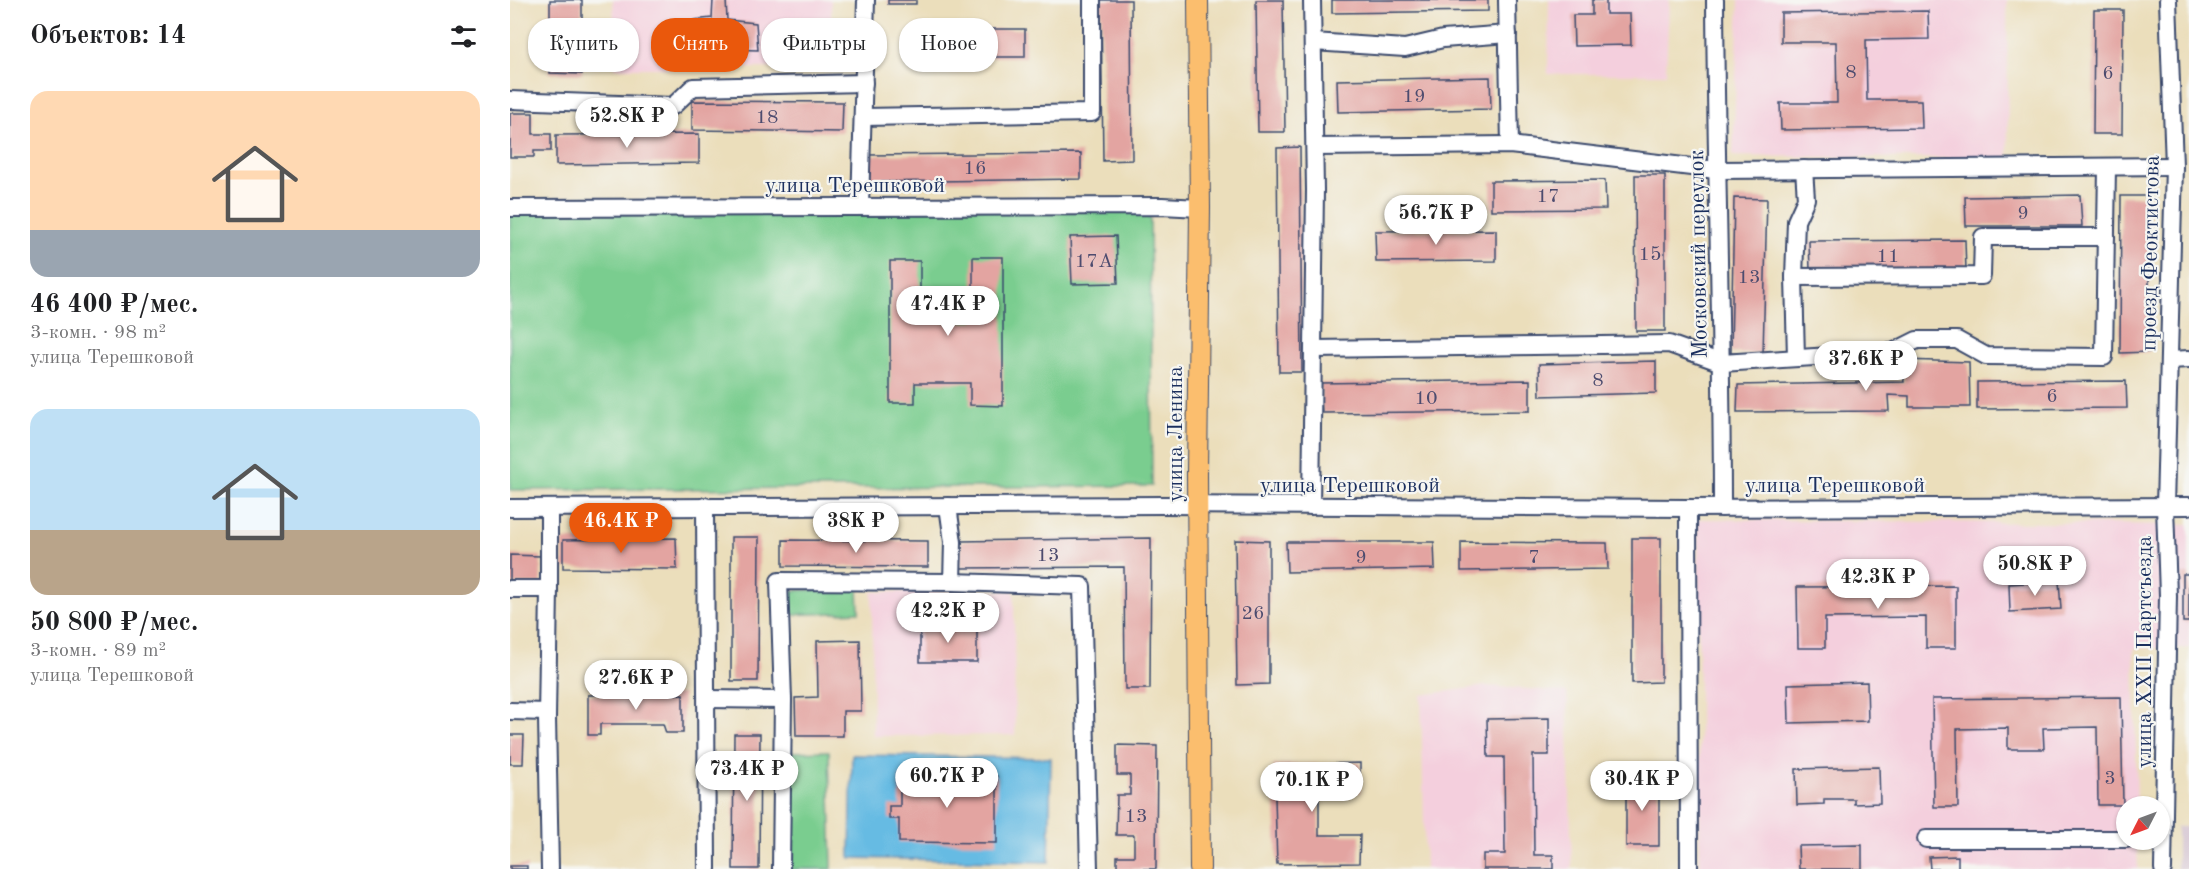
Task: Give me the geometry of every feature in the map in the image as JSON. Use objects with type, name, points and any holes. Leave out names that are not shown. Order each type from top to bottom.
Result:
[{"type":"main road","name":"улица Ленина","points":[[1198,0],[1200,869]]},
{"type":"street","points":[[860,206],[866,0]]},
{"type":"street","points":[[863,117],[1092,113],[1092,0]]},
{"type":"street","points":[[1311,506],[1315,147],[1312,0]]},
{"type":"street","points":[[1507,0],[1510,145]]},
{"type":"street","name":"Московский переулок","points":[[1715,0],[1716,170],[1722,363],[1722,508]]},
{"type":"street","name":"проезд Феоктистова","points":[[2165,506],[2174,166],[2168,0]]},
{"type":"street","points":[[1313,42],[1405,48],[1443,39],[1508,34]]},
{"type":"street","points":[[510,100],[673,106],[693,87],[864,83]]},
{"type":"street","points":[[1315,147],[1510,145],[1716,170],[2174,166]]},
{"type":"street","points":[[1314,349],[1668,344],[1722,363],[1893,352],[1917,340],[1957,340],[1986,356],[2104,357],[2107,167]]},
{"type":"street","points":[[1796,358],[1794,277],[1797,221],[1806,199],[1804,169]]},
{"type":"street","name":"улица Терешковой","points":[[510,208],[1162,206],[1200,208]]},
{"type":"street","points":[[1794,277],[1982,276],[1983,237],[2106,237]]},
{"type":"street","points":[[2169,360],[2189,359]]},
{"type":"street","points":[[705,506],[708,699],[707,869]]},
{"type":"street","points":[[948,506],[953,542],[952,582]]},
{"type":"street","name":"улица XXII Партсъезда","points":[[2163,796],[2168,596],[2165,506]]},
{"type":"street","name":"улица Терешковой","points":[[510,508],[2189,506]]},
{"type":"street","points":[[549,508],[547,712],[550,869]]},
{"type":"street","points":[[1688,508],[1689,869]]},
{"type":"street","points":[[782,869],[783,700],[778,582],[952,582],[1082,586],[1089,869]]},
{"type":"street","points":[[510,589],[549,589]]},
{"type":"street","points":[[708,699],[783,700]]},
{"type":"street","points":[[510,711],[547,712]]},
{"type":"street","points":[[1926,839],[2116,839]]},
{"type":"street","name":"улица XXII Партсъезда","points":[[2162,850],[2163,869]]},
{"type":"shaded area","points":[[613,0],[831,0],[831,18],[761,18],[761,68],[749,68],[749,18],[651,18],[651,68],[639,68],[639,18],[614,18]]},
{"type":"shaded area","points":[[1549,0],[1669,0],[1666,74],[1548,74]]},
{"type":"shaded area","points":[[1739,0],[2007,0],[2008,159],[1733,156]]},
{"type":"shaded area","points":[[1698,519],[2189,525],[2189,648],[2134,648],[2137,796],[2116,796],[2116,850],[2137,850],[2138,869],[1700,869]]},
{"type":"shaded area","points":[[1014,591],[1015,735],[873,736],[872,592]]},
{"type":"shaded area","points":[[1486,686],[1567,692],[1572,869],[1425,869],[1421,695]]},
{"type":"shaded area","points":[[2177,827],[2189,827],[2189,869],[2177,869]]},
{"type":"green space","points":[[1150,207],[1152,486],[510,490],[510,209]]},
{"type":"green space","points":[[858,588],[859,612],[786,615],[785,591]]},
{"type":"green space","points":[[829,751],[832,869],[790,869],[787,752]]},
{"type":"water","points":[[852,755],[1051,758],[1049,862],[850,858]]},
{"type":"building","points":[[550,0],[582,0],[582,18],[550,18]]},
{"type":"building","points":[[713,0],[726,0],[727,18],[712,18]]},
{"type":"building","points":[[888,0],[916,0],[916,4],[888,4]]},
{"type":"building","points":[[1101,0],[1131,0],[1132,160],[1103,161]]},
{"type":"building","points":[[1256,0],[1283,0],[1285,132],[1258,132]]},
{"type":"building","points":[[1332,0],[1488,0],[1488,11],[1332,13]]},
{"type":"building","points":[[1592,0],[1606,0],[1606,14],[1630,14],[1631,45],[1574,46],[1573,15],[1592,15]]},
{"type":"building","points":[[2094,10],[2123,10],[2122,134],[2093,134]]},
{"type":"building","points":[[1928,11],[1929,39],[1866,40],[1867,100],[1921,100],[1922,128],[1781,130],[1780,103],[1837,103],[1836,42],[1781,42],[1781,13]]},
{"type":"building","points":[[749,22],[756,23],[758,50],[749,50]]},
{"type":"building","points":[[998,29],[1025,29],[1025,57],[998,57]]},
{"type":"building","points":[[582,72],[582,74],[550,73]]},
{"type":"building","points":[[1490,77],[1491,109],[1338,112],[1337,80]]},
{"type":"building","points":[[692,101],[843,102],[842,132],[692,130]]},
{"type":"building","points":[[510,113],[533,113],[533,134],[551,134],[551,151],[534,151],[534,157],[510,157]]},
{"type":"building","points":[[699,134],[699,163],[556,165],[556,135]]},
{"type":"building","points":[[1300,147],[1302,372],[1279,372],[1277,148]]},
{"type":"building","points":[[1081,153],[1081,179],[868,182],[868,155]]},
{"type":"building","points":[[1635,175],[1665,175],[1665,331],[1636,331]]},
{"type":"building","points":[[1605,180],[1606,209],[1491,210],[1491,181]]},
{"type":"building","points":[[2080,195],[2082,226],[1966,226],[1965,197]]},
{"type":"building","points":[[2121,196],[2149,196],[2149,352],[2120,353]]},
{"type":"building","points":[[1734,198],[1767,199],[1763,354],[1731,353]]},
{"type":"building","points":[[1496,230],[1496,261],[1376,262],[1375,231]]},
{"type":"building","points":[[1116,236],[1118,283],[1072,284],[1070,237]]},
{"type":"building","points":[[1965,240],[1966,271],[1810,270],[1809,241]]},
{"type":"building","points":[[973,257],[1003,257],[1003,406],[970,405],[970,383],[915,383],[915,403],[890,403],[890,261],[920,261],[920,322],[973,322]]},
{"type":"building","points":[[1902,360],[1969,362],[1970,407],[1909,407],[1909,396],[1888,395],[1889,411],[1737,412],[1738,385],[1904,382]]},
{"type":"building","points":[[1656,361],[1656,393],[1540,396],[1539,364]]},
{"type":"building","points":[[1530,380],[1530,411],[1322,413],[1320,383]]},
{"type":"building","points":[[2126,381],[2127,408],[1977,409],[1977,382]]},
{"type":"building","points":[[731,537],[759,537],[758,681],[731,681]]},
{"type":"building","points":[[676,538],[677,569],[563,568],[563,540]]},
{"type":"building","points":[[1151,538],[1150,689],[1125,689],[1124,567],[961,568],[961,541]]},
{"type":"building","points":[[1632,538],[1661,538],[1661,682],[1632,683]]},
{"type":"building","points":[[783,540],[928,541],[928,567],[783,566]]},
{"type":"building","points":[[1235,540],[1269,541],[1269,684],[1237,685]]},
{"type":"building","points":[[1286,542],[1434,542],[1435,569],[1287,572]]},
{"type":"building","points":[[1461,542],[1607,543],[1608,569],[1461,571]]},
{"type":"building","points":[[510,555],[541,556],[541,584],[510,584]]},
{"type":"building","points":[[2183,574],[2189,574],[2189,622],[2183,622]]},
{"type":"building","points":[[2059,581],[2061,609],[2010,612],[2009,584]]},
{"type":"building","points":[[1956,586],[1956,648],[1926,648],[1926,617],[1825,618],[1825,648],[1798,648],[1797,587]]},
{"type":"building","points":[[920,625],[977,625],[977,662],[920,662]]},
{"type":"building","points":[[860,640],[861,711],[843,711],[843,736],[796,736],[795,698],[818,697],[817,641]]},
{"type":"building","points":[[1867,682],[1868,721],[1789,723],[1788,684]]},
{"type":"building","points":[[683,694],[683,733],[666,733],[663,724],[600,724],[600,735],[588,735],[588,695]]},
{"type":"building","points":[[2121,697],[2123,796],[2116,796],[2116,805],[2098,805],[2097,727],[2043,728],[2044,749],[2008,749],[2008,728],[1957,729],[1958,807],[1934,807],[1932,699]]},
{"type":"building","points":[[1549,718],[1549,755],[1533,755],[1534,855],[1553,855],[1553,869],[1483,869],[1483,854],[1505,854],[1504,757],[1488,757],[1487,719]]},
{"type":"building","points":[[734,734],[760,734],[759,869],[733,869]]},
{"type":"building","points":[[510,735],[524,735],[523,764],[510,764]]},
{"type":"building","points":[[1117,745],[1157,746],[1156,869],[1117,869],[1117,856],[1134,856],[1134,835],[1116,835],[1117,795],[1130,795],[1130,775],[1117,775]]},
{"type":"building","points":[[1360,763],[1360,792],[1319,793],[1319,835],[1360,835],[1359,863],[1277,864],[1274,765]]},
{"type":"building","points":[[1879,767],[1880,803],[1854,804],[1854,799],[1824,799],[1824,804],[1797,805],[1796,769]]},
{"type":"building","points":[[900,776],[997,776],[997,843],[899,842],[899,819],[889,819],[889,806],[900,806]]},
{"type":"building","points":[[1626,778],[1659,778],[1659,846],[1626,846]]},
{"type":"building","points":[[1862,845],[1862,869],[1799,869],[1798,846]]},
{"type":"building","points":[[1958,856],[1958,869],[1930,869],[1929,857]]},
{"type":"building","points":[[510,866],[527,866],[527,869],[510,869]]}]
